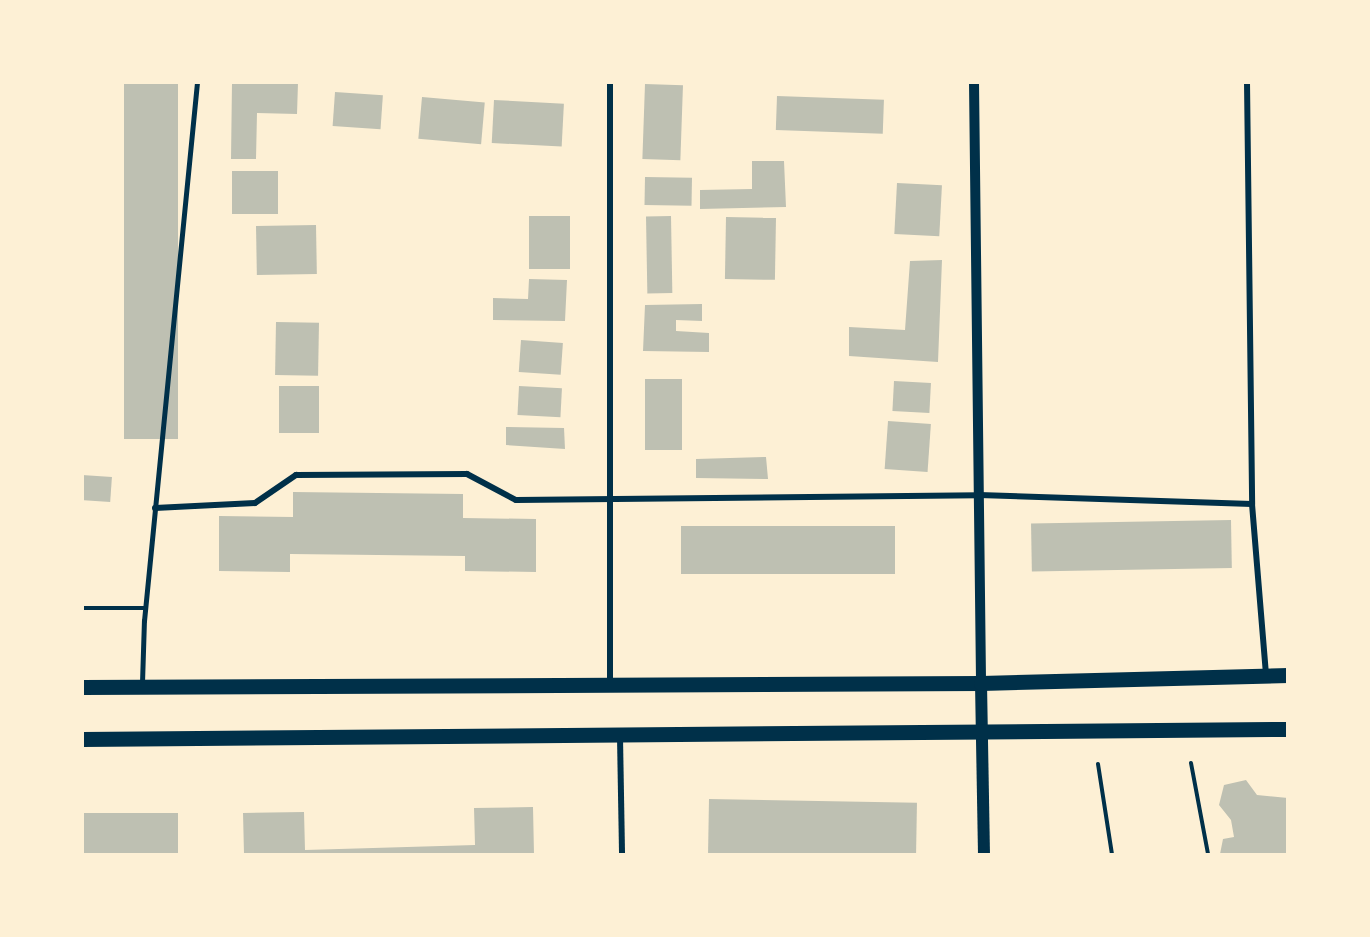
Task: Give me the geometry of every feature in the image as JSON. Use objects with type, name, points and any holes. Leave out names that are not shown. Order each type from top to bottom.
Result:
[{"type":"main road","points":[[82,687],[610,687],[981,683],[1287,675]]},
{"type":"main road","points":[[981,683],[984,855]]},
{"type":"main road","points":[[82,739],[1287,729]]},
{"type":"street","points":[[610,82],[610,687]]},
{"type":"street","points":[[974,82],[981,683]]},
{"type":"street","points":[[1247,82],[1252,504],[1266,676]]},
{"type":"street","points":[[155,508],[255,503],[296,476],[467,474],[516,500],[611,501],[978,495],[1252,504]]},
{"type":"street","points":[[620,736],[622,855]]},
{"type":"lane","points":[[142,688],[155,508],[197,82]]},
{"type":"lane","points":[[82,608],[146,608]]},
{"type":"path","points":[[1191,763],[1208,855]]},
{"type":"path","points":[[1098,764],[1112,855]]},
{"type":"building","points":[[124,82],[178,82],[178,439],[124,439]]},
{"type":"building","points":[[232,82],[298,83],[297,114],[257,113],[256,159],[231,159]]},
{"type":"building","points":[[645,84],[683,85],[680,160],[642,159]]},
{"type":"building","points":[[335,92],[383,95],[381,129],[333,126]]},
{"type":"building","points":[[777,96],[884,100],[883,134],[776,130]]},
{"type":"building","points":[[422,97],[485,102],[481,144],[418,139]]},
{"type":"building","points":[[494,100],[564,104],[562,147],[492,143]]},
{"type":"building","points":[[752,161],[784,161],[786,207],[700,209],[700,190],[752,189]]},
{"type":"building","points":[[232,171],[278,171],[278,214],[232,214]]},
{"type":"building","points":[[645,177],[692,178],[692,206],[645,205]]},
{"type":"building","points":[[897,183],[942,185],[939,236],[894,234]]},
{"type":"building","points":[[529,216],[570,216],[570,269],[529,269]]},
{"type":"building","points":[[646,216],[671,216],[672,293],[647,293]]},
{"type":"building","points":[[726,217],[776,218],[775,280],[725,279]]},
{"type":"building","points":[[316,225],[317,274],[257,275],[256,226]]},
{"type":"building","points":[[942,260],[938,362],[849,356],[849,327],[905,330],[910,261]]},
{"type":"building","points":[[529,279],[567,280],[565,321],[493,320],[493,298],[528,299]]},
{"type":"building","points":[[702,304],[702,321],[676,320],[676,331],[709,333],[709,352],[643,351],[645,305]]},
{"type":"building","points":[[276,322],[319,323],[318,376],[275,375]]},
{"type":"building","points":[[521,340],[563,343],[561,375],[519,372]]},
{"type":"building","points":[[645,379],[682,379],[682,450],[645,450]]},
{"type":"building","points":[[894,381],[931,383],[929,413],[892,411]]},
{"type":"building","points":[[279,386],[319,386],[319,433],[279,433]]},
{"type":"building","points":[[519,386],[562,388],[560,417],[517,415]]},
{"type":"building","points":[[888,421],[931,424],[928,472],[885,469]]},
{"type":"building","points":[[506,427],[564,428],[565,449],[506,445]]},
{"type":"building","points":[[766,457],[768,479],[696,478],[696,459]]},
{"type":"building","points":[[82,475],[112,477],[110,502],[82,500]]},
{"type":"building","points":[[293,492],[463,494],[463,518],[536,519],[536,572],[465,571],[465,556],[290,554],[290,572],[219,571],[219,516],[293,517]]},
{"type":"building","points":[[1231,520],[1232,568],[1032,571],[1031,523]]},
{"type":"building","points":[[681,526],[895,526],[895,574],[681,574]]},
{"type":"building","points":[[1246,780],[1257,795],[1288,798],[1288,854],[1220,854],[1223,839],[1234,837],[1231,820],[1219,805],[1224,785]]},
{"type":"building","points":[[709,799],[917,803],[916,854],[708,854]]},
{"type":"building","points":[[533,807],[534,854],[244,854],[243,813],[304,812],[305,850],[475,845],[474,808]]},
{"type":"building","points":[[82,813],[178,813],[178,854],[82,854]]}]
